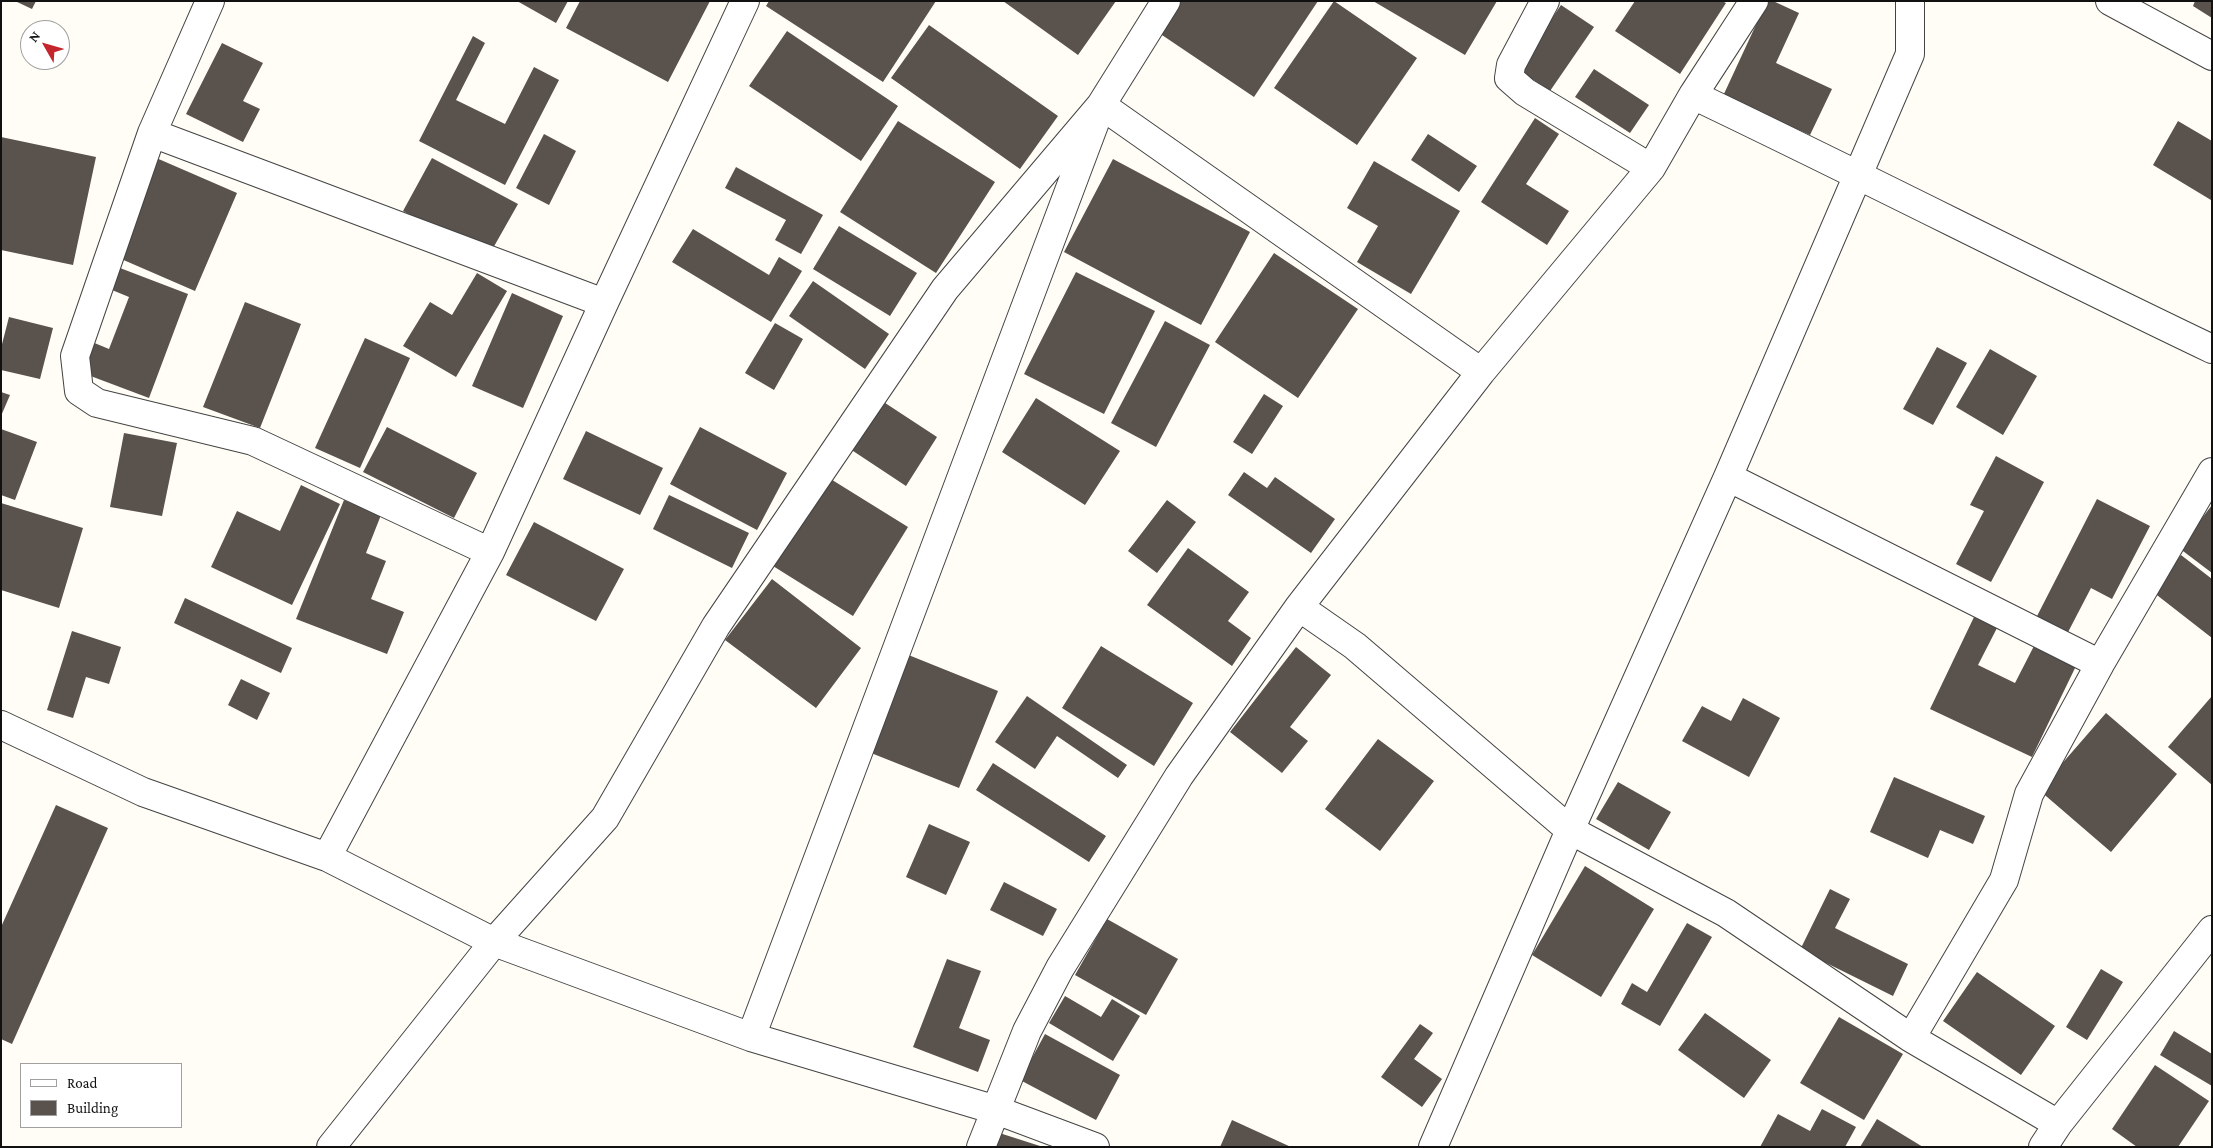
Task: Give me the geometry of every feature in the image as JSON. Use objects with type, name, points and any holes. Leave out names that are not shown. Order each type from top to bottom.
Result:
[{"type":"street","points":[[210,1],[152,133],[75,356],[79,391],[97,404],[253,441],[490,552]]},
{"type":"street","points":[[327,857],[490,552],[745,1]]},
{"type":"street","points":[[331,1147],[494,942],[605,818],[716,626],[945,289],[1101,105],[1166,1]]},
{"type":"street","points":[[1545,1],[1510,65],[1508,78],[1525,92],[1651,168]]},
{"type":"street","points":[[981,1147],[1027,1031],[1060,968],[1179,776],[1299,607],[1482,372],[1651,168],[1693,95],[1754,1]]},
{"type":"street","points":[[1433,1147],[1570,830],[1728,477],[1910,54],[1910,1]]},
{"type":"street","points":[[2110,1],[2212,56]]},
{"type":"street","points":[[1693,95],[1858,174],[2094,293],[2212,349]]},
{"type":"street","points":[[1101,105],[1482,372]]},
{"type":"street","points":[[751,1037],[1101,105]]},
{"type":"street","points":[[152,133],[604,303]]},
{"type":"street","points":[[1911,1038],[2004,880],[2029,794],[2100,664],[2212,472]]},
{"type":"street","points":[[1728,477],[2100,664]]},
{"type":"street","points":[[1299,607],[1355,646],[1570,830],[1726,913],[1911,1038],[2058,1124]]},
{"type":"street","points":[[1,725],[143,792],[327,857],[494,942],[751,1037],[996,1110],[1095,1147]]},
{"type":"street","points":[[2043,1147],[2058,1124],[2212,930]]},
{"type":"building","points":[[15,1],[36,1],[32,9]]},
{"type":"building","points":[[517,1],[568,1],[556,23]]},
{"type":"building","points":[[580,1],[710,1],[668,82],[566,28]]},
{"type":"building","points":[[769,1],[936,1],[883,82],[766,6]]},
{"type":"building","points":[[1003,1],[1116,1],[1078,55]]},
{"type":"building","points":[[1181,1],[1318,1],[1254,97],[1159,33]]},
{"type":"building","points":[[1334,1],[1417,58],[1357,145],[1274,88]]},
{"type":"building","points":[[1373,1],[1497,1],[1465,55]]},
{"type":"building","points":[[1635,1],[1722,1],[1726,3],[1680,74],[1615,31]]},
{"type":"building","points":[[1767,1],[1773,1],[1799,13],[1776,63],[1832,89],[1810,135],[1723,96]]},
{"type":"building","points":[[2195,1],[2212,1],[2212,18],[2193,6]]},
{"type":"building","points":[[1561,5],[1594,27],[1550,91],[1517,69]]},
{"type":"building","points":[[929,25],[1058,116],[1020,169],[891,78]]},
{"type":"building","points":[[787,31],[898,106],[861,161],[749,86]]},
{"type":"building","points":[[473,36],[485,43],[456,100],[505,124],[534,67],[559,80],[505,185],[419,141]]},
{"type":"building","points":[[222,43],[263,63],[243,101],[260,109],[243,142],[186,114]]},
{"type":"building","points":[[1594,69],[1649,105],[1630,133],[1575,97]]},
{"type":"building","points":[[1535,118],[1559,134],[1526,184],[1569,211],[1547,245],[1481,202]]},
{"type":"building","points":[[898,121],[995,182],[936,273],[840,212]]},
{"type":"building","points":[[2178,121],[2212,141],[2211,200],[2153,165]]},
{"type":"building","points":[[544,134],[576,151],[549,205],[516,188]]},
{"type":"building","points":[[1428,134],[1477,166],[1459,192],[1411,160]]},
{"type":"building","points":[[1,137],[96,157],[73,265],[1,250]]},
{"type":"building","points":[[154,157],[237,193],[195,291],[112,255]]},
{"type":"building","points":[[432,158],[518,204],[488,257],[403,211]]},
{"type":"building","points":[[1113,159],[1250,232],[1201,325],[1064,252]]},
{"type":"building","points":[[1374,161],[1460,211],[1411,294],[1357,262],[1378,226],[1347,208]]},
{"type":"building","points":[[736,167],[823,215],[801,254],[775,240],[786,220],[725,188]]},
{"type":"building","points":[[839,226],[917,273],[890,316],[813,269]]},
{"type":"building","points":[[693,229],[769,275],[779,257],[802,271],[771,322],[672,262]]},
{"type":"building","points":[[1274,253],[1358,309],[1298,398],[1215,342]]},
{"type":"building","points":[[120,268],[188,294],[149,398],[80,372],[92,342],[109,349],[129,297],[112,290]]},
{"type":"building","points":[[1076,272],[1155,311],[1104,414],[1024,374]]},
{"type":"building","points":[[477,273],[507,291],[456,377],[403,346],[430,302],[452,315]]},
{"type":"building","points":[[813,281],[889,334],[865,369],[789,316]]},
{"type":"building","points":[[512,293],[563,316],[523,408],[472,386]]},
{"type":"building","points":[[245,302],[301,324],[260,428],[203,407]]},
{"type":"building","points":[[9,317],[53,328],[40,379],[1,370],[1,348]]},
{"type":"building","points":[[1165,321],[1210,345],[1156,447],[1111,423]]},
{"type":"building","points":[[775,323],[803,339],[774,390],[745,373]]},
{"type":"building","points":[[365,338],[410,358],[360,468],[315,448]]},
{"type":"building","points":[[1937,347],[1967,363],[1933,425],[1903,409]]},
{"type":"building","points":[[1990,349],[2037,376],[2003,435],[1956,407]]},
{"type":"building","points":[[1,392],[10,395],[1,416]]},
{"type":"building","points":[[1264,394],[1283,406],[1252,454],[1233,442]]},
{"type":"building","points":[[876,397],[937,437],[906,486],[844,445]]},
{"type":"building","points":[[1036,398],[1120,451],[1085,505],[1002,452]]},
{"type":"building","points":[[387,427],[477,473],[454,518],[363,472]]},
{"type":"building","points":[[700,427],[787,473],[757,530],[670,484]]},
{"type":"building","points":[[1,429],[37,442],[15,500],[1,495]]},
{"type":"building","points":[[586,431],[663,468],[640,515],[563,479]]},
{"type":"building","points":[[124,433],[177,443],[162,516],[110,507]]},
{"type":"building","points":[[1996,456],[2044,482],[1991,582],[1956,564],[1984,511],[1970,505]]},
{"type":"building","points":[[1244,472],[1267,488],[1275,477],[1335,519],[1311,553],[1228,495]]},
{"type":"building","points":[[829,478],[908,527],[853,616],[773,566]]},
{"type":"building","points":[[301,485],[340,504],[292,605],[211,567],[237,511],[280,531]]},
{"type":"building","points":[[669,495],[749,533],[732,568],[653,529]]},
{"type":"building","points":[[2097,499],[2150,526],[2112,599],[2091,588],[2066,636],[2035,620]]},
{"type":"building","points":[[344,500],[381,515],[366,553],[386,561],[371,599],[404,612],[387,654],[296,619]]},
{"type":"building","points":[[1167,500],[1196,522],[1157,573],[1128,551]]},
{"type":"building","points":[[1,503],[83,528],[59,608],[1,590]]},
{"type":"building","points":[[2212,505],[2212,573],[2179,548]]},
{"type":"building","points":[[534,522],[624,569],[596,621],[506,575]]},
{"type":"building","points":[[1188,548],[1249,592],[1228,621],[1251,638],[1232,666],[1147,605]]},
{"type":"building","points":[[2181,555],[2212,579],[2212,638],[2153,592]]},
{"type":"building","points":[[772,579],[861,648],[816,708],[725,640]]},
{"type":"building","points":[[185,598],[292,648],[281,673],[174,623]]},
{"type":"building","points":[[1974,617],[1997,628],[1978,665],[2015,683],[2034,646],[2076,666],[2032,757],[1930,709]]},
{"type":"building","points":[[72,631],[121,647],[109,684],[86,677],[73,718],[47,710]]},
{"type":"building","points":[[1101,646],[1193,703],[1154,766],[1062,708]]},
{"type":"building","points":[[1296,647],[1331,675],[1290,727],[1308,741],[1282,773],[1230,732]]},
{"type":"building","points":[[906,654],[998,691],[959,788],[866,751]]},
{"type":"building","points":[[241,679],[270,693],[257,720],[228,705]]},
{"type":"building","points":[[1027,696],[1127,765],[1118,778],[1057,736],[1035,769],[995,742]]},
{"type":"building","points":[[2212,696],[2212,785],[2168,747]]},
{"type":"building","points":[[1743,698],[1780,718],[1749,777],[1682,741],[1702,706],[1731,721]]},
{"type":"building","points":[[2106,713],[2177,774],[2111,852],[2039,790]]},
{"type":"building","points":[[1378,739],[1434,781],[1380,851],[1325,809]]},
{"type":"building","points":[[993,763],[1106,836],[1089,862],[976,790]]},
{"type":"building","points":[[1894,777],[1985,816],[1973,844],[1940,830],[1928,858],[1870,832]]},
{"type":"building","points":[[1618,782],[1671,812],[1649,850],[1596,819]]},
{"type":"building","points":[[56,805],[108,828],[12,1044],[1,1039],[1,927]]},
{"type":"building","points":[[929,824],[970,842],[946,895],[906,877]]},
{"type":"building","points":[[1585,866],[1654,909],[1601,997],[1532,955]]},
{"type":"building","points":[[1004,882],[1057,909],[1043,936],[990,910]]},
{"type":"building","points":[[1830,889],[1850,899],[1835,928],[1908,964],[1893,996],[1800,950]]},
{"type":"building","points":[[1107,919],[1178,959],[1146,1015],[1075,975]]},
{"type":"building","points":[[1687,923],[1712,937],[1660,1026],[1621,1004],[1632,983],[1647,992]]},
{"type":"building","points":[[947,959],[981,971],[959,1028],[990,1040],[978,1072],[913,1047]]},
{"type":"building","points":[[2101,969],[2123,982],[2087,1040],[2066,1027]]},
{"type":"building","points":[[1977,972],[2055,1026],[2021,1075],[1943,1021]]},
{"type":"building","points":[[1065,996],[1101,1017],[1112,999],[1140,1016],[1113,1061],[1049,1023]]},
{"type":"building","points":[[1705,1013],[1771,1060],[1744,1098],[1678,1050]]},
{"type":"building","points":[[1839,1017],[1903,1054],[1864,1120],[1800,1083]]},
{"type":"building","points":[[1420,1024],[1433,1033],[1414,1059],[1442,1079],[1422,1107],[1381,1077]]},
{"type":"building","points":[[2174,1031],[2212,1054],[2212,1086],[2160,1055]]},
{"type":"building","points":[[1045,1034],[1120,1075],[1096,1120],[1020,1080]]},
{"type":"building","points":[[2155,1065],[2209,1101],[2178,1147],[2137,1147],[2112,1129]]},
{"type":"building","points":[[1822,1109],[1856,1127],[1845,1147],[1760,1147],[1778,1114],[1810,1131]]},
{"type":"building","points":[[1877,1119],[1923,1147],[1860,1147]]},
{"type":"building","points":[[1232,1120],[1291,1147],[1220,1147]]},
{"type":"building","points":[[990,1130],[1040,1146],[1040,1147],[984,1147]]}]
